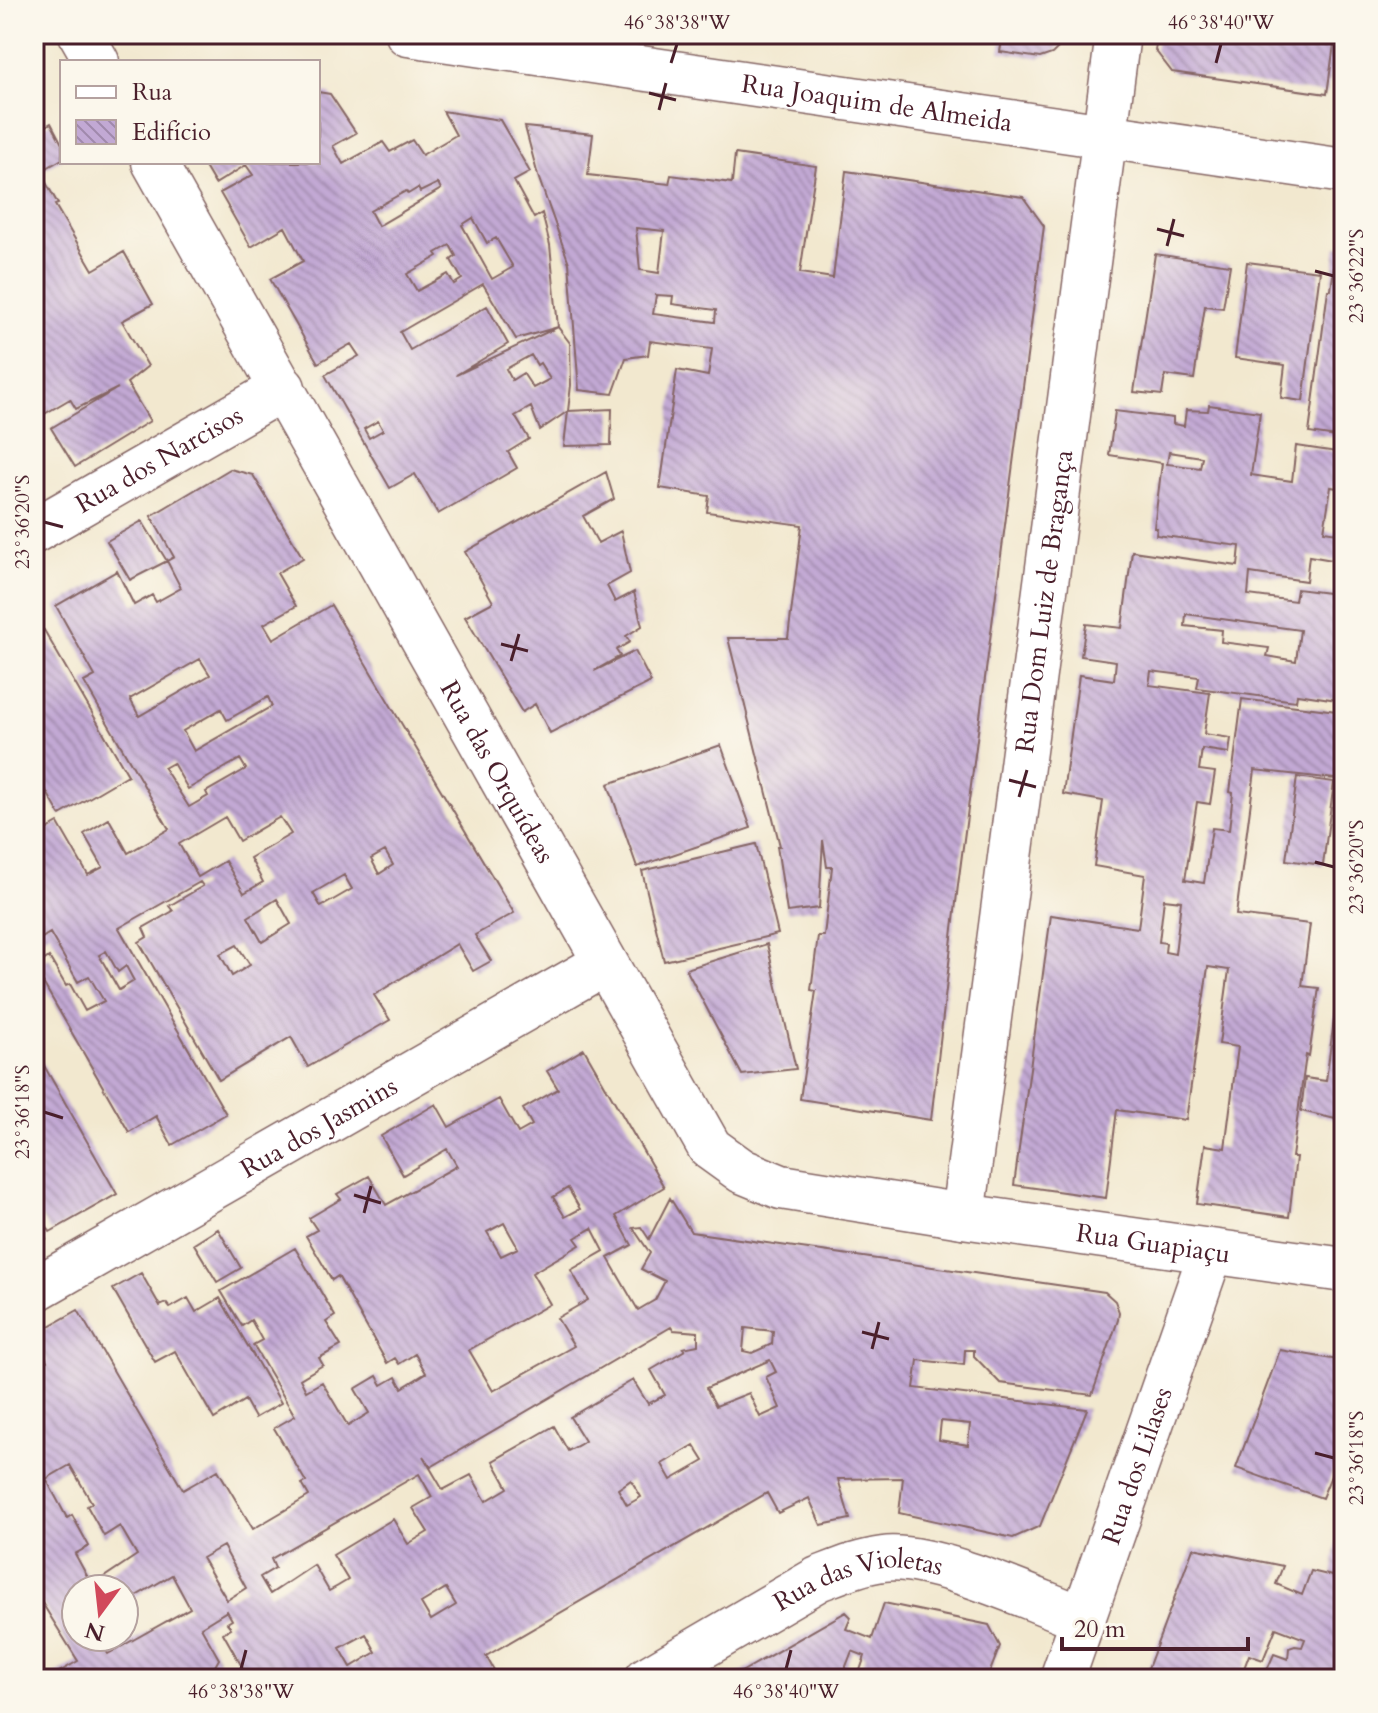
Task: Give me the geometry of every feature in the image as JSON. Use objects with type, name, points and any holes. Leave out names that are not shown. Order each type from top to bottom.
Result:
[{"type":"street","points":[[81,34],[96,60]]},
{"type":"street","name":"Rua Joaquim de Almeida","points":[[408,34],[1344,171]]},
{"type":"street","name":"Rua Dom Luiz de Bragança","points":[[963,1216],[1118,34]]},
{"type":"street","name":"Rua das Orquídeas","points":[[155,164],[710,1148],[742,1171],[781,1187],[963,1216]]},
{"type":"street","name":"Rua dos Narcisos","points":[[34,531],[283,388]]},
{"type":"street","name":"Rua dos Jasmins","points":[[34,1290],[605,963]]},
{"type":"street","name":"Rua Guapiaçu","points":[[963,1216],[1344,1270]]},
{"type":"street","name":"Rua dos Lilases","points":[[1062,1679],[1211,1252]]},
{"type":"street","name":"Rua das Violetas","points":[[647,1679],[818,1579],[848,1567],[886,1558],[932,1563],[1082,1618]]},
{"type":"building","points":[[1003,34],[1068,34],[1052,54],[1040,58],[1000,52]]},
{"type":"building","points":[[1158,34],[1309,34],[1308,42],[1334,45],[1327,94],[1172,72],[1155,50]]},
{"type":"building","points":[[1317,34],[1344,34],[1343,40]]},
{"type":"building","points":[[320,92],[330,94],[356,133],[333,146],[343,164],[383,142],[390,152],[412,140],[422,155],[456,135],[443,111],[500,120],[530,172],[514,181],[534,218],[542,213],[550,245],[558,327],[570,343],[568,411],[540,430],[531,407],[515,416],[529,439],[508,452],[517,468],[438,514],[415,474],[390,488],[325,375],[359,356],[351,344],[318,363],[270,279],[303,261],[285,227],[251,247],[220,193],[253,175],[246,165],[215,184],[203,164],[320,164]],"holes":[[[438,183],[441,189],[378,226],[370,211],[406,191],[408,194],[418,188],[420,192]],[[473,218],[487,243],[496,238],[513,267],[492,279],[462,225]],[[450,245],[456,256],[451,260],[462,279],[454,284],[448,274],[417,291],[407,274],[438,256],[436,253]],[[483,284],[516,339],[558,327],[456,375],[508,344],[487,306],[410,350],[400,332]],[[531,355],[550,379],[533,388],[523,373],[512,380],[506,369]],[[378,421],[383,430],[369,438],[364,429]]]},
{"type":"building","points":[[51,123],[60,140],[60,160],[40,172],[58,204],[55,205],[93,270],[124,252],[153,304],[122,321],[148,366],[127,383],[150,421],[75,467],[51,428],[118,388],[76,409],[70,399],[34,420],[34,357],[42,353],[34,338],[34,132]]},
{"type":"building","points":[[525,127],[593,134],[588,175],[669,184],[671,175],[732,183],[735,154],[816,166],[800,273],[833,278],[846,171],[1023,197],[1044,226],[958,885],[931,1120],[800,1099],[816,991],[811,990],[818,936],[824,936],[832,867],[827,867],[823,840],[819,908],[787,912],[777,846],[780,846],[728,638],[788,638],[802,525],[707,512],[709,496],[660,488],[677,370],[708,376],[712,349],[650,341],[648,355],[626,358],[613,394],[579,390],[569,263],[538,176]],"holes":[[[636,228],[664,231],[659,273],[640,270]],[[656,295],[673,296],[672,304],[716,310],[715,322],[653,314]]]},
{"type":"building","points":[[1337,246],[1344,247],[1344,438],[1309,433]]},
{"type":"building","points":[[1155,254],[1230,265],[1223,308],[1205,306],[1194,379],[1165,375],[1162,395],[1134,392]]},
{"type":"building","points":[[1247,262],[1320,271],[1303,401],[1281,398],[1285,365],[1235,358]]},
{"type":"building","points":[[1209,405],[1260,412],[1251,475],[1292,481],[1296,446],[1344,453],[1344,489],[1331,487],[1324,531],[1344,534],[1344,562],[1309,556],[1306,581],[1250,573],[1248,595],[1295,601],[1297,589],[1344,595],[1344,701],[1297,694],[1296,701],[1197,688],[1199,677],[1151,671],[1149,685],[1210,693],[1204,734],[1231,738],[1229,753],[1202,749],[1199,770],[1215,772],[1210,804],[1197,802],[1185,880],[1204,883],[1212,828],[1229,830],[1233,793],[1230,792],[1242,699],[1344,712],[1344,780],[1255,770],[1236,915],[1310,924],[1302,986],[1319,988],[1292,1157],[1296,1157],[1289,1217],[1197,1204],[1205,1145],[1225,1148],[1238,1047],[1219,1044],[1229,970],[1208,967],[1186,1120],[1117,1110],[1106,1198],[1014,1185],[1051,915],[1138,928],[1145,875],[1094,866],[1103,801],[1063,794],[1079,675],[1114,680],[1116,661],[1081,656],[1086,624],[1122,628],[1132,551],[1238,566],[1240,546],[1156,535],[1157,528],[1154,528],[1162,463],[1109,455],[1115,411],[1173,418],[1173,424],[1184,426],[1186,410],[1208,411]],"holes":[[[1169,452],[1202,457],[1200,468],[1167,464]],[[1186,614],[1300,630],[1296,661],[1267,656],[1269,648],[1221,642],[1222,630],[1185,626]],[[1164,899],[1181,901],[1175,954],[1165,952],[1166,943],[1159,942]]]},
{"type":"building","points":[[612,409],[611,445],[564,446],[568,411]]},
{"type":"building","points":[[230,469],[253,475],[303,558],[277,573],[296,606],[264,624],[273,639],[331,605],[514,913],[475,935],[491,961],[473,971],[457,944],[374,995],[390,1020],[308,1067],[291,1037],[219,1080],[139,942],[147,937],[143,928],[173,911],[169,906],[203,886],[200,882],[119,928],[226,1114],[172,1145],[156,1116],[129,1132],[34,967],[49,957],[66,986],[70,984],[85,1011],[104,1001],[89,976],[78,982],[50,933],[34,943],[34,837],[58,823],[88,875],[103,867],[84,834],[109,819],[128,853],[169,829],[84,682],[95,676],[56,606],[117,571],[134,605],[152,595],[156,602],[181,588],[167,561],[174,557],[151,516]],"holes":[[[200,659],[210,675],[139,716],[130,699]],[[268,697],[272,706],[194,751],[183,731],[221,709],[227,720]],[[240,759],[246,769],[206,792],[208,796],[189,807],[164,768],[173,763],[188,789]],[[225,817],[239,841],[280,817],[291,834],[250,858],[263,882],[244,893],[225,861],[198,877],[179,844]],[[385,851],[393,865],[379,874],[371,859]],[[344,875],[352,889],[321,907],[313,893]],[[277,899],[291,924],[262,942],[248,917]],[[237,945],[250,965],[232,976],[220,954]],[[106,951],[118,972],[126,966],[134,981],[119,990],[99,955]]]},
{"type":"building","points":[[606,472],[614,499],[583,516],[598,543],[621,531],[630,573],[607,586],[615,602],[634,592],[642,626],[626,636],[630,642],[616,650],[620,656],[594,671],[635,651],[651,682],[550,733],[535,704],[522,712],[465,617],[493,602],[465,552]]},
{"type":"building","points":[[142,521],[167,561],[130,580],[107,541]]},
{"type":"building","points":[[34,630],[36,634],[44,630],[128,775],[60,815],[34,770]]},
{"type":"building","points":[[721,745],[751,828],[637,867],[608,784]]},
{"type":"building","points":[[1297,777],[1334,782],[1323,865],[1286,860]]},
{"type":"building","points":[[756,844],[778,934],[664,961],[642,871]]},
{"type":"building","points":[[767,944],[796,1069],[742,1075],[686,969]]},
{"type":"building","points":[[1341,966],[1344,967],[1344,1121],[1301,1111],[1305,1078],[1326,1081]]},
{"type":"building","points":[[34,1048],[117,1194],[50,1232],[34,1204]]},
{"type":"building","points":[[584,1049],[664,1187],[616,1216],[632,1245],[608,1258],[638,1310],[655,1300],[665,1281],[641,1269],[650,1253],[633,1228],[641,1227],[649,1239],[670,1198],[691,1232],[1105,1292],[1115,1301],[1118,1320],[1092,1395],[1000,1383],[974,1356],[974,1350],[965,1350],[964,1365],[918,1360],[914,1388],[1087,1409],[1040,1526],[1013,1538],[899,1513],[903,1478],[838,1479],[850,1519],[821,1525],[809,1498],[778,1513],[767,1493],[486,1656],[499,1679],[249,1679],[223,1633],[231,1628],[227,1623],[232,1620],[227,1611],[201,1627],[219,1659],[208,1679],[47,1679],[78,1661],[73,1653],[140,1653],[140,1636],[190,1608],[172,1575],[140,1594],[140,1573],[110,1573],[137,1555],[120,1526],[104,1536],[87,1506],[92,1503],[70,1465],[46,1479],[67,1518],[72,1515],[89,1546],[75,1554],[85,1573],[60,1573],[60,1632],[34,1590],[34,1369],[47,1361],[34,1335],[78,1310],[183,1490],[218,1470],[253,1529],[309,1496],[302,1484],[306,1482],[274,1428],[295,1416],[253,1345],[262,1340],[251,1320],[242,1326],[221,1291],[295,1248],[335,1316],[326,1322],[341,1346],[319,1358],[323,1365],[300,1379],[306,1391],[322,1382],[348,1426],[369,1413],[355,1389],[377,1376],[382,1385],[396,1377],[402,1388],[426,1373],[415,1354],[399,1364],[395,1358],[387,1363],[338,1276],[332,1280],[306,1236],[317,1230],[309,1218],[341,1199],[337,1194],[369,1176],[386,1205],[457,1166],[447,1149],[403,1175],[381,1136],[436,1104],[449,1127],[499,1099],[518,1133],[532,1125],[523,1109],[558,1089],[547,1071]],"holes":[[[568,1188],[580,1209],[565,1217],[553,1197]],[[504,1223],[518,1248],[501,1256],[487,1232]],[[592,1228],[604,1251],[571,1270],[588,1300],[557,1318],[574,1346],[493,1391],[469,1350],[550,1304],[532,1273],[580,1245],[575,1238]],[[671,1327],[673,1330],[698,1332],[698,1345],[683,1348],[685,1350],[651,1370],[665,1395],[648,1404],[633,1380],[570,1417],[585,1441],[579,1445],[568,1451],[554,1426],[493,1461],[508,1488],[486,1501],[471,1475],[443,1490],[423,1456],[431,1467]],[[745,1328],[773,1331],[772,1344],[752,1353],[743,1351]],[[770,1360],[776,1372],[766,1377],[780,1408],[760,1417],[749,1393],[716,1406],[706,1388]],[[941,1421],[970,1424],[968,1445],[939,1440]],[[694,1445],[704,1461],[671,1480],[662,1464]],[[419,1474],[432,1497],[413,1508],[428,1532],[408,1544],[393,1519],[333,1555],[348,1580],[329,1591],[314,1565],[270,1594],[260,1577],[275,1568],[271,1559]],[[631,1480],[641,1497],[627,1505],[618,1489]],[[223,1546],[246,1588],[227,1600],[202,1558]],[[446,1588],[456,1605],[431,1620],[421,1603]],[[366,1634],[376,1652],[351,1667],[340,1648]]]},
{"type":"building","points":[[34,1219],[46,1239],[34,1246]]},
{"type":"building","points":[[218,1229],[241,1268],[217,1282],[194,1244]]},
{"type":"building","points":[[141,1273],[160,1306],[166,1303],[170,1308],[188,1298],[196,1312],[220,1298],[281,1403],[255,1418],[245,1400],[214,1419],[175,1351],[155,1362],[113,1289]]},
{"type":"building","points":[[1280,1350],[1344,1361],[1344,1464],[1337,1461],[1322,1498],[1236,1468]]},
{"type":"building","points":[[1340,1517],[1344,1517],[1344,1679],[1263,1679],[1274,1654],[1288,1659],[1289,1648],[1302,1647],[1305,1639],[1276,1628],[1263,1660],[1249,1655],[1240,1679],[1144,1679],[1193,1548],[1283,1566],[1276,1584],[1302,1595],[1311,1571],[1332,1576]]},
{"type":"building","points":[[884,1603],[989,1625],[1000,1646],[987,1679],[857,1679],[865,1656],[852,1651],[845,1669],[853,1672],[850,1679],[729,1679],[846,1612],[851,1617],[846,1629],[872,1639]]},
{"type":"building","points":[[34,1653],[43,1668],[37,1672],[40,1679],[34,1679]]}]
